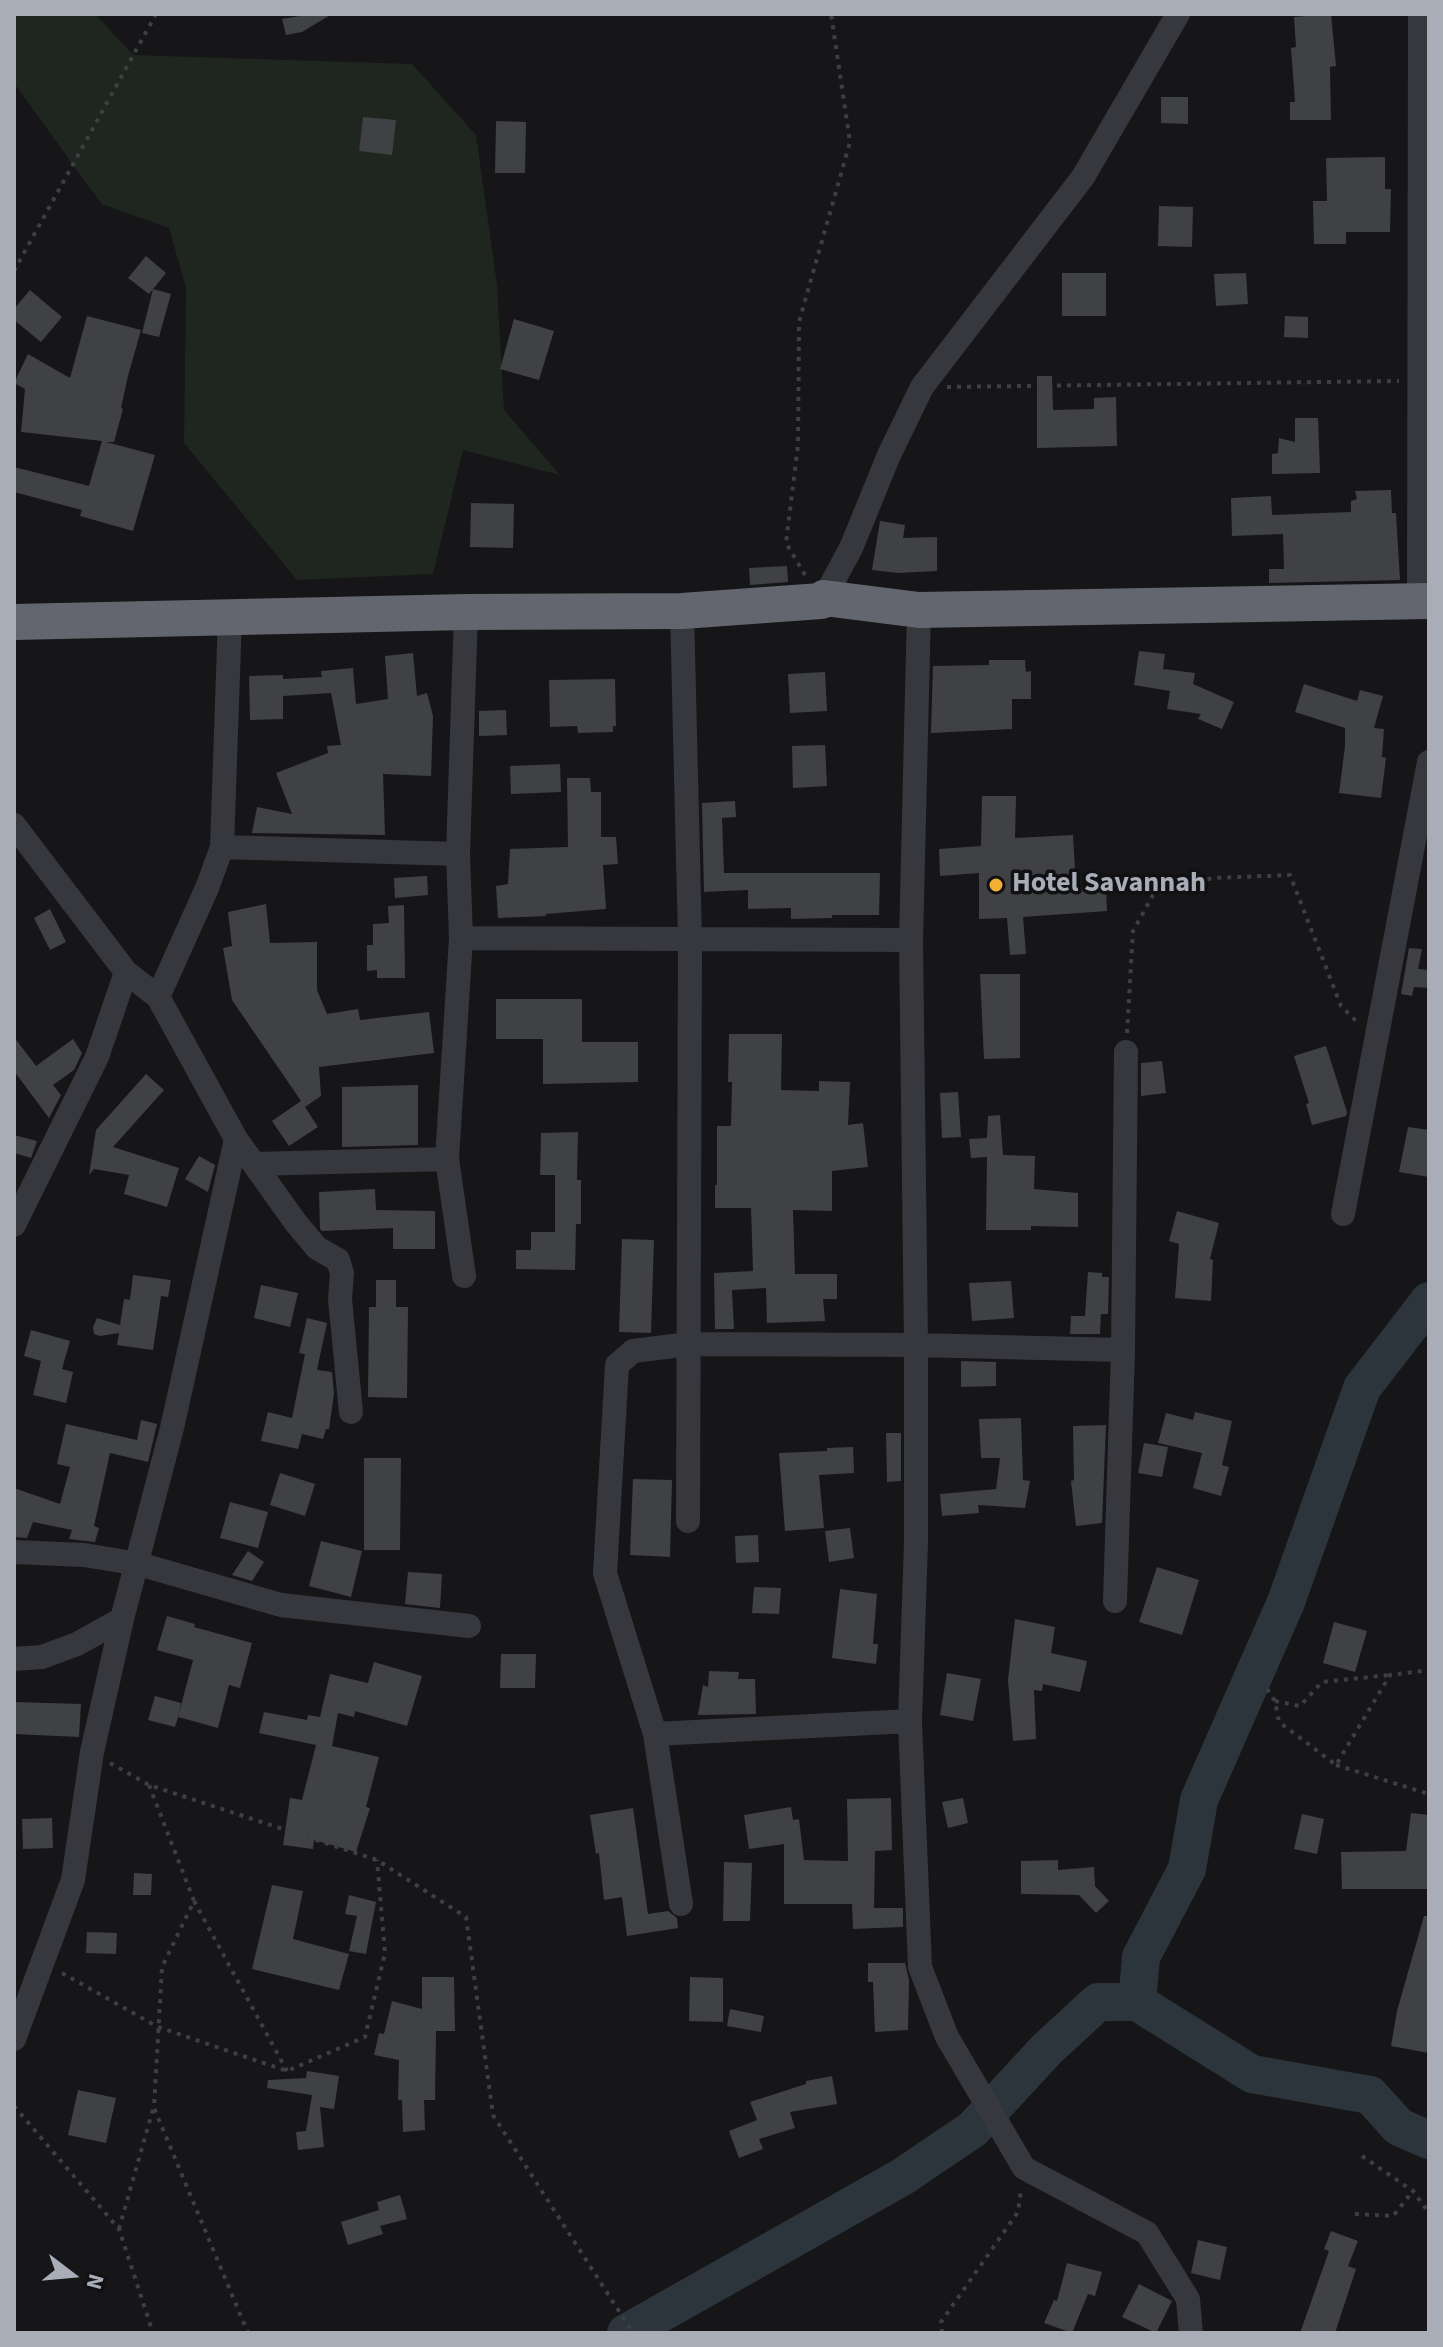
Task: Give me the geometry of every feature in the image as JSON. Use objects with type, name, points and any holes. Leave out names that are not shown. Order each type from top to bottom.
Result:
[{"type":"highway","points":[[14,622],[466,612],[682,611],[822,600],[919,610],[1424,601]]},
{"type":"street","points":[[822,600],[851,548],[889,455],[922,387],[1083,177],[1178,14]]},
{"type":"street","points":[[1420,14],[1424,176],[1421,380],[1424,601]]},
{"type":"street","points":[[919,610],[911,940],[916,1542],[910,1721],[920,1967],[947,2037],[1024,2168],[1147,2233],[1188,2299],[1191,2333]]},
{"type":"street","points":[[682,611],[690,940],[688,1521]]},
{"type":"street","points":[[464,1276],[447,1159],[461,938],[458,854],[466,612]]},
{"type":"street","points":[[158,997],[222,847],[230,617]]},
{"type":"street","points":[[1343,1214],[1429,762]]},
{"type":"street","points":[[14,825],[126,972],[158,997],[236,1139],[317,1248],[338,1260],[342,1273],[340,1299],[351,1412]]},
{"type":"street","points":[[222,847],[458,854]]},
{"type":"street","points":[[461,938],[911,940]]},
{"type":"street","points":[[14,1225],[97,1057],[126,972]]},
{"type":"street","points":[[1115,1601],[1123,1350],[1126,1052]]},
{"type":"street","points":[[14,2039],[73,1880],[92,1752],[122,1619],[139,1564],[172,1428],[236,1139]]},
{"type":"street","points":[[254,1164],[447,1159]]},
{"type":"street","points":[[681,1904],[655,1734],[605,1573],[617,1365],[633,1351],[689,1344],[1123,1350]]},
{"type":"street","points":[[14,1552],[84,1555],[139,1564],[281,1605],[469,1626]]},
{"type":"street","points":[[14,1659],[42,1657],[65,1649],[122,1619]]},
{"type":"street","points":[[655,1734],[910,1721]]},
{"type":"path","points":[[14,271],[156,14]]},
{"type":"path","points":[[822,600],[786,543],[798,445],[799,322],[850,142],[831,14]]},
{"type":"path","points":[[922,387],[1421,380]]},
{"type":"path","points":[[1126,1052],[1133,931],[1153,895],[1212,878],[1290,875],[1341,1006],[1377,1041]]},
{"type":"path","points":[[1275,1701],[1300,1706],[1322,1682],[1429,1670]]},
{"type":"path","points":[[1336,1765],[1390,1675]]},
{"type":"path","points":[[1267,1689],[1275,1701],[1279,1722],[1336,1765],[1429,1794]]},
{"type":"path","points":[[92,1752],[149,1785],[377,1860],[466,1917],[493,2115],[633,2333]]},
{"type":"path","points":[[149,1785],[194,1901],[287,2071]]},
{"type":"path","points":[[43,1962],[158,2027],[287,2071],[365,2037],[385,1953],[377,1860]]},
{"type":"path","points":[[119,2229],[154,2108],[162,1967],[194,1901]]},
{"type":"path","points":[[14,2106],[119,2229],[153,2333]]},
{"type":"path","points":[[154,2108],[248,2333]]},
{"type":"path","points":[[1362,2156],[1413,2191],[1429,2213]]},
{"type":"path","points":[[942,2333],[941,2322],[1018,2212],[1024,2168]]},
{"type":"path","points":[[1355,2214],[1393,2216],[1413,2191]]},
{"type":"shaded area","points":[[14,14],[95,14],[133,55],[412,64],[476,135],[497,285],[504,410],[560,475],[463,450],[433,574],[297,580],[184,443],[186,288],[169,228],[102,204],[78,172],[14,83]]},
{"type":"building","points":[[332,14],[302,32],[286,35],[282,19]]},
{"type":"building","points":[[1331,14],[1336,66],[1330,67],[1331,120],[1290,120],[1290,102],[1295,102],[1291,48],[1296,47],[1294,17]]},
{"type":"building","points":[[1161,97],[1188,97],[1188,124],[1161,123]]},
{"type":"building","points":[[363,117],[396,120],[392,155],[359,151]]},
{"type":"building","points":[[496,121],[526,122],[525,173],[495,173]]},
{"type":"building","points":[[1385,157],[1385,189],[1391,189],[1390,232],[1346,232],[1346,244],[1314,244],[1313,201],[1327,201],[1326,158]]},
{"type":"building","points":[[1159,206],[1193,207],[1192,247],[1158,246]]},
{"type":"building","points":[[146,256],[166,273],[149,294],[128,278]]},
{"type":"building","points":[[1062,273],[1106,273],[1106,316],[1062,316]]},
{"type":"building","points":[[1246,273],[1248,304],[1216,306],[1214,274]]},
{"type":"building","points":[[153,289],[171,294],[159,337],[142,333]]},
{"type":"building","points":[[30,290],[62,317],[41,342],[14,320],[14,309]]},
{"type":"building","points":[[87,316],[141,330],[114,442],[106,442],[155,455],[133,531],[80,516],[82,510],[14,492],[14,467],[89,486],[102,441],[21,432],[25,389],[14,383],[28,354],[70,378]]},
{"type":"building","points":[[1285,316],[1308,317],[1308,338],[1284,337]]},
{"type":"building","points":[[514,319],[554,331],[539,380],[500,369]]},
{"type":"building","points":[[1037,376],[1052,376],[1053,410],[1094,409],[1094,398],[1116,397],[1117,446],[1037,448]]},
{"type":"building","points":[[1295,418],[1318,418],[1320,473],[1272,474],[1272,454],[1278,453],[1279,438],[1295,442]]},
{"type":"building","points":[[1391,490],[1392,513],[1396,513],[1400,580],[1269,583],[1269,569],[1284,569],[1283,534],[1232,536],[1231,498],[1271,496],[1272,515],[1351,512],[1351,501],[1357,499],[1355,491]]},
{"type":"building","points":[[471,503],[514,504],[513,548],[470,547]]},
{"type":"building","points":[[880,521],[905,525],[903,538],[937,537],[937,571],[898,573],[872,570]]},
{"type":"building","points":[[787,566],[788,582],[750,585],[749,568]]},
{"type":"building","points":[[1139,651],[1165,654],[1163,669],[1195,673],[1193,684],[1234,702],[1222,729],[1198,719],[1201,714],[1167,709],[1170,691],[1134,685]]},
{"type":"building","points":[[413,653],[417,696],[427,693],[433,716],[431,776],[383,774],[385,835],[252,833],[257,807],[292,814],[276,773],[328,753],[327,746],[341,745],[331,693],[283,696],[283,719],[250,720],[249,676],[283,675],[283,679],[322,677],[321,671],[353,668],[356,704],[388,699],[385,656]]},
{"type":"building","points":[[989,660],[1025,660],[1026,672],[1031,671],[1031,699],[1012,699],[1012,729],[931,733],[933,666],[989,665]]},
{"type":"building","points":[[825,672],[827,711],[790,713],[788,674]]},
{"type":"building","points":[[615,679],[616,726],[613,726],[613,732],[578,733],[577,726],[550,727],[549,680]]},
{"type":"building","points":[[1304,684],[1357,701],[1360,690],[1383,696],[1374,728],[1384,729],[1382,757],[1386,758],[1381,798],[1339,793],[1345,728],[1295,712]]},
{"type":"building","points":[[506,710],[507,735],[479,736],[479,711]]},
{"type":"building","points":[[825,745],[827,786],[793,788],[792,746]]},
{"type":"building","points":[[560,764],[561,792],[511,794],[510,766]]},
{"type":"building","points":[[567,778],[590,778],[591,792],[601,792],[601,837],[616,837],[618,864],[603,865],[606,909],[498,918],[496,886],[508,884],[510,849],[568,847]]},
{"type":"building","points":[[982,796],[1016,796],[1015,838],[1073,835],[1076,888],[1106,886],[1107,911],[1023,917],[1026,954],[1010,955],[1007,918],[979,919],[979,873],[940,876],[939,849],[981,846]]},
{"type":"building","points":[[735,801],[736,817],[722,818],[724,873],[880,873],[879,915],[791,919],[791,908],[748,909],[748,890],[704,892],[702,803]]},
{"type":"building","points":[[427,876],[428,895],[395,898],[394,878]]},
{"type":"building","points":[[266,904],[270,943],[317,942],[317,990],[327,1014],[358,1009],[360,1020],[429,1012],[434,1053],[319,1067],[321,1096],[305,1107],[318,1127],[289,1146],[272,1121],[301,1101],[232,1000],[223,948],[232,946],[228,912]]},
{"type":"building","points":[[404,905],[405,978],[377,978],[377,970],[367,971],[367,945],[373,945],[373,924],[389,923],[388,906]]},
{"type":"building","points":[[50,909],[66,942],[50,950],[34,918]]},
{"type":"building","points":[[1409,948],[1422,949],[1418,969],[1429,970],[1429,988],[1414,987],[1412,996],[1401,994]]},
{"type":"building","points":[[980,974],[1020,974],[1020,1058],[984,1059]]},
{"type":"building","points":[[496,999],[582,999],[582,1042],[638,1042],[638,1082],[543,1084],[543,1039],[496,1039]]},
{"type":"building","points":[[729,1034],[782,1034],[781,1090],[819,1091],[819,1081],[850,1082],[848,1125],[863,1123],[868,1167],[832,1171],[832,1211],[793,1210],[795,1274],[837,1274],[837,1299],[823,1299],[825,1321],[767,1323],[766,1288],[732,1290],[734,1329],[715,1329],[714,1273],[753,1271],[751,1208],[715,1208],[717,1126],[731,1126]]},
{"type":"building","points":[[14,1037],[36,1066],[73,1039],[82,1053],[74,1070],[53,1085],[61,1095],[49,1118],[14,1071]]},
{"type":"building","points":[[1326,1046],[1347,1112],[1346,1116],[1312,1125],[1306,1104],[1309,1103],[1294,1056]]},
{"type":"building","points":[[1162,1061],[1166,1093],[1141,1096],[1141,1063]]},
{"type":"building","points":[[146,1074],[164,1090],[113,1147],[179,1168],[167,1207],[124,1194],[129,1175],[94,1169],[89,1175],[96,1130]]},
{"type":"building","points":[[418,1085],[418,1145],[342,1147],[342,1087]]},
{"type":"building","points":[[958,1092],[961,1137],[942,1138],[940,1093]]},
{"type":"building","points":[[1000,1115],[1003,1155],[1035,1156],[1034,1189],[1078,1193],[1078,1227],[1031,1226],[1031,1230],[986,1230],[987,1157],[971,1158],[969,1139],[987,1138],[988,1116]]},
{"type":"building","points":[[1408,1127],[1429,1130],[1429,1177],[1399,1172]]},
{"type":"building","points":[[578,1132],[577,1180],[581,1180],[581,1224],[576,1224],[575,1270],[516,1269],[516,1250],[531,1250],[531,1232],[555,1232],[555,1175],[540,1175],[541,1133]]},
{"type":"building","points":[[14,1135],[37,1141],[31,1158],[14,1153]]},
{"type":"building","points":[[199,1156],[215,1165],[208,1192],[185,1179]]},
{"type":"building","points":[[375,1189],[376,1210],[435,1211],[435,1249],[393,1249],[393,1228],[320,1229],[319,1192]]},
{"type":"building","points":[[1177,1211],[1219,1223],[1210,1259],[1213,1260],[1211,1301],[1175,1298],[1179,1244],[1169,1241]]},
{"type":"building","points":[[622,1239],[654,1240],[651,1333],[619,1332]]},
{"type":"building","points":[[1088,1272],[1109,1277],[1108,1314],[1101,1314],[1100,1334],[1070,1334],[1071,1316],[1085,1316]]},
{"type":"building","points":[[133,1275],[171,1280],[168,1297],[161,1296],[153,1350],[117,1345],[119,1333],[94,1334],[97,1318],[120,1325],[124,1299],[130,1300]]},
{"type":"building","points":[[376,1280],[396,1280],[396,1307],[408,1307],[407,1398],[368,1397],[369,1307],[376,1307]]},
{"type":"building","points":[[1011,1281],[1014,1318],[972,1321],[969,1283]]},
{"type":"building","points":[[261,1285],[298,1293],[290,1327],[254,1318]]},
{"type":"building","points":[[307,1318],[327,1323],[317,1370],[332,1372],[334,1394],[329,1429],[326,1429],[323,1439],[302,1434],[298,1449],[261,1441],[268,1412],[292,1418],[305,1354],[299,1353]]},
{"type":"building","points":[[31,1330],[70,1341],[62,1369],[73,1372],[66,1403],[33,1395],[41,1361],[24,1356]]},
{"type":"building","points":[[961,1361],[996,1362],[996,1386],[961,1387]]},
{"type":"building","points":[[1195,1412],[1232,1421],[1222,1465],[1229,1467],[1221,1496],[1193,1488],[1202,1453],[1158,1443],[1166,1413],[1193,1420]]},
{"type":"building","points":[[1021,1418],[1023,1480],[1030,1481],[1025,1508],[978,1505],[979,1513],[942,1516],[940,1494],[996,1489],[1000,1458],[981,1458],[979,1419]]},
{"type":"building","points":[[141,1420],[157,1424],[148,1462],[110,1453],[94,1526],[99,1528],[95,1542],[69,1539],[72,1530],[33,1522],[27,1538],[14,1537],[14,1488],[60,1504],[70,1467],[57,1464],[66,1424],[137,1440]]},
{"type":"building","points":[[1106,1425],[1102,1523],[1076,1526],[1071,1481],[1074,1480],[1073,1426]]},
{"type":"building","points":[[886,1433],[901,1433],[901,1481],[887,1482]]},
{"type":"building","points":[[1144,1443],[1168,1447],[1162,1477],[1138,1473]]},
{"type":"building","points":[[853,1447],[854,1473],[819,1475],[824,1528],[785,1531],[779,1453]]},
{"type":"building","points":[[364,1458],[401,1458],[400,1550],[364,1550]]},
{"type":"building","points":[[280,1473],[315,1484],[305,1516],[270,1505]]},
{"type":"building","points":[[633,1479],[672,1480],[670,1557],[630,1555]]},
{"type":"building","points":[[230,1502],[268,1512],[258,1548],[220,1538]]},
{"type":"building","points":[[850,1528],[854,1558],[829,1562],[825,1531]]},
{"type":"building","points":[[758,1535],[759,1562],[736,1563],[735,1536]]},
{"type":"building","points":[[321,1541],[362,1551],[351,1597],[309,1586]]},
{"type":"building","points":[[248,1551],[264,1562],[252,1581],[232,1575]]},
{"type":"building","points":[[1157,1567],[1199,1580],[1182,1635],[1139,1622]]},
{"type":"building","points":[[408,1572],[442,1574],[440,1608],[405,1604]]},
{"type":"building","points":[[754,1587],[781,1588],[779,1614],[752,1613]]},
{"type":"building","points":[[840,1589],[877,1594],[873,1644],[878,1644],[876,1664],[832,1658]]},
{"type":"building","points":[[167,1616],[252,1643],[240,1688],[229,1685],[218,1728],[178,1717],[193,1660],[157,1650]]},
{"type":"building","points":[[1015,1619],[1055,1627],[1051,1653],[1087,1661],[1080,1692],[1043,1684],[1042,1691],[1034,1690],[1036,1739],[1013,1741],[1008,1680]]},
{"type":"building","points":[[1334,1622],[1367,1631],[1355,1672],[1323,1663]]},
{"type":"building","points":[[501,1654],[536,1654],[535,1688],[500,1688]]},
{"type":"building","points":[[374,1662],[422,1676],[407,1726],[355,1711],[354,1717],[338,1713],[332,1746],[379,1757],[366,1807],[370,1808],[356,1852],[314,1840],[313,1849],[283,1845],[290,1798],[302,1800],[316,1745],[259,1733],[264,1712],[307,1720],[308,1715],[320,1717],[330,1674],[368,1683]]},
{"type":"building","points":[[709,1671],[739,1672],[738,1679],[755,1679],[756,1714],[698,1715],[703,1685],[708,1687]]},
{"type":"building","points":[[947,1673],[981,1679],[973,1721],[940,1715]]},
{"type":"building","points":[[155,1696],[181,1703],[175,1727],[148,1720]]},
{"type":"building","points":[[14,1702],[81,1704],[79,1737],[14,1734]]},
{"type":"building","points":[[891,1798],[892,1850],[875,1851],[874,1908],[903,1908],[903,1927],[853,1929],[852,1904],[784,1904],[784,1844],[749,1849],[744,1815],[791,1807],[793,1820],[799,1819],[804,1860],[848,1861],[847,1799]]},
{"type":"building","points":[[963,1798],[968,1823],[948,1828],[942,1802]]},
{"type":"building","points":[[633,1808],[648,1914],[668,1911],[677,1918],[678,1928],[627,1936],[622,1897],[604,1900],[599,1853],[596,1854],[590,1815]]},
{"type":"building","points":[[1411,1813],[1429,1815],[1429,1889],[1342,1889],[1341,1852],[1406,1851]]},
{"type":"building","points":[[1302,1814],[1324,1819],[1317,1854],[1294,1849]]},
{"type":"building","points":[[52,1818],[53,1848],[23,1849],[22,1819]]},
{"type":"building","points":[[1058,1860],[1058,1870],[1094,1867],[1095,1886],[1109,1901],[1096,1913],[1079,1895],[1021,1894],[1021,1861]]},
{"type":"building","points":[[724,1862],[752,1863],[750,1921],[723,1921]]},
{"type":"building","points":[[134,1873],[152,1874],[151,1895],[133,1895]]},
{"type":"building","points":[[272,1885],[303,1891],[293,1939],[349,1954],[339,1990],[252,1969]]},
{"type":"building","points":[[349,1895],[376,1902],[366,1954],[349,1951],[357,1916],[345,1914]]},
{"type":"building","points":[[1424,1916],[1429,1916],[1429,2053],[1391,2046],[1397,2011]]},
{"type":"building","points":[[87,1932],[117,1933],[116,1954],[86,1953]]},
{"type":"building","points":[[868,1963],[905,1963],[909,1980],[908,2030],[875,2032],[873,1982],[868,1982]]},
{"type":"building","points":[[422,1977],[454,1977],[455,2031],[436,2031],[435,2100],[424,2100],[425,2130],[403,2132],[402,2100],[398,2100],[399,2060],[374,2055],[379,2033],[384,2034],[392,2001],[422,2009]]},
{"type":"building","points":[[690,1977],[723,1978],[723,2022],[689,2021]]},
{"type":"building","points":[[730,2009],[764,2016],[761,2032],[727,2026]]},
{"type":"building","points":[[307,2071],[339,2076],[334,2109],[320,2107],[324,2147],[298,2150],[296,2132],[306,2131],[312,2095],[267,2088],[268,2080],[306,2078]]},
{"type":"building","points":[[832,2076],[837,2104],[790,2112],[795,2128],[759,2139],[763,2149],[739,2158],[729,2131],[757,2120],[750,2102],[806,2084],[806,2081]]},
{"type":"building","points":[[78,2090],[116,2098],[106,2143],[68,2135]]},
{"type":"building","points":[[400,2195],[407,2219],[380,2226],[383,2234],[348,2245],[341,2222],[379,2210],[377,2202]]},
{"type":"building","points":[[1331,2231],[1358,2241],[1348,2266],[1356,2269],[1335,2333],[1300,2333],[1329,2251],[1324,2249]]},
{"type":"building","points":[[1198,2240],[1227,2247],[1220,2280],[1191,2273]]},
{"type":"building","points":[[1067,2263],[1102,2272],[1095,2296],[1088,2294],[1072,2333],[1044,2323],[1054,2300],[1057,2301]]},
{"type":"building","points":[[1139,2284],[1172,2301],[1156,2333],[1122,2317]]},
{"type":"waterway","points":[[1137,2002],[1141,1957],[1187,1869],[1199,1800],[1286,1602],[1362,1388],[1429,1301]]},
{"type":"waterway","points":[[626,2333],[902,2177],[973,2129],[1047,2049],[1098,2002],[1137,2002],[1252,2074],[1370,2095],[1399,2127],[1429,2140]]},
{"type":"place","name":"Hotel Savannah","points":[[996,885]]}]
